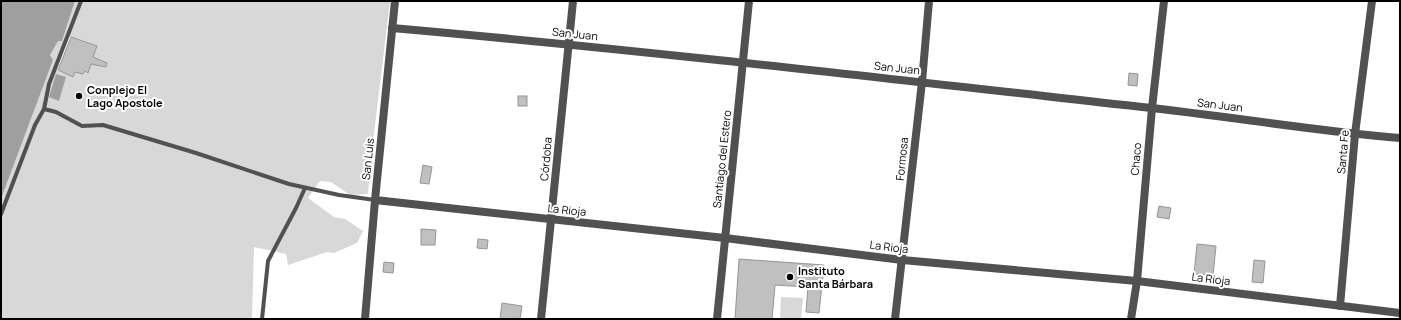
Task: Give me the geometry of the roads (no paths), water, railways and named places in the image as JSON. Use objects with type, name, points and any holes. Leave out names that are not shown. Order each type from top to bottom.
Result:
[{"type":"street","name":"San Luis","points":[[365,319],[375,200],[395,1]]},
{"type":"street","name":"Córdoba","points":[[542,319],[573,1]]},
{"type":"street","name":"Santiago del Estero","points":[[717,319],[749,1]]},
{"type":"street","name":"Formosa","points":[[895,319],[922,82],[929,1]]},
{"type":"street","name":"Chaco","points":[[1131,319],[1137,281],[1152,108],[1164,1]]},
{"type":"street","name":"Santa Fe","points":[[1340,306],[1355,134],[1372,1]]},
{"type":"street","name":"San Juan","points":[[392,28],[742,62],[1152,108],[1355,134],[1400,138]]},
{"type":"street","name":"La Rioja","points":[[375,200],[724,238],[902,260],[1137,281],[1400,313]]},
{"type":"lane","points":[[1,214],[35,125],[44,109],[49,84],[80,1]]},
{"type":"lane","points":[[44,109],[56,112],[82,126],[103,125],[196,153],[289,184],[339,196],[375,200]]},
{"type":"lane","points":[[262,319],[268,261],[305,188]]},
{"type":"place","name":"Conplejo El Lago Apostole","points":[[79,96]]},
{"type":"place","name":"Instituto Santa Bárbara","points":[[790,277]]}]
